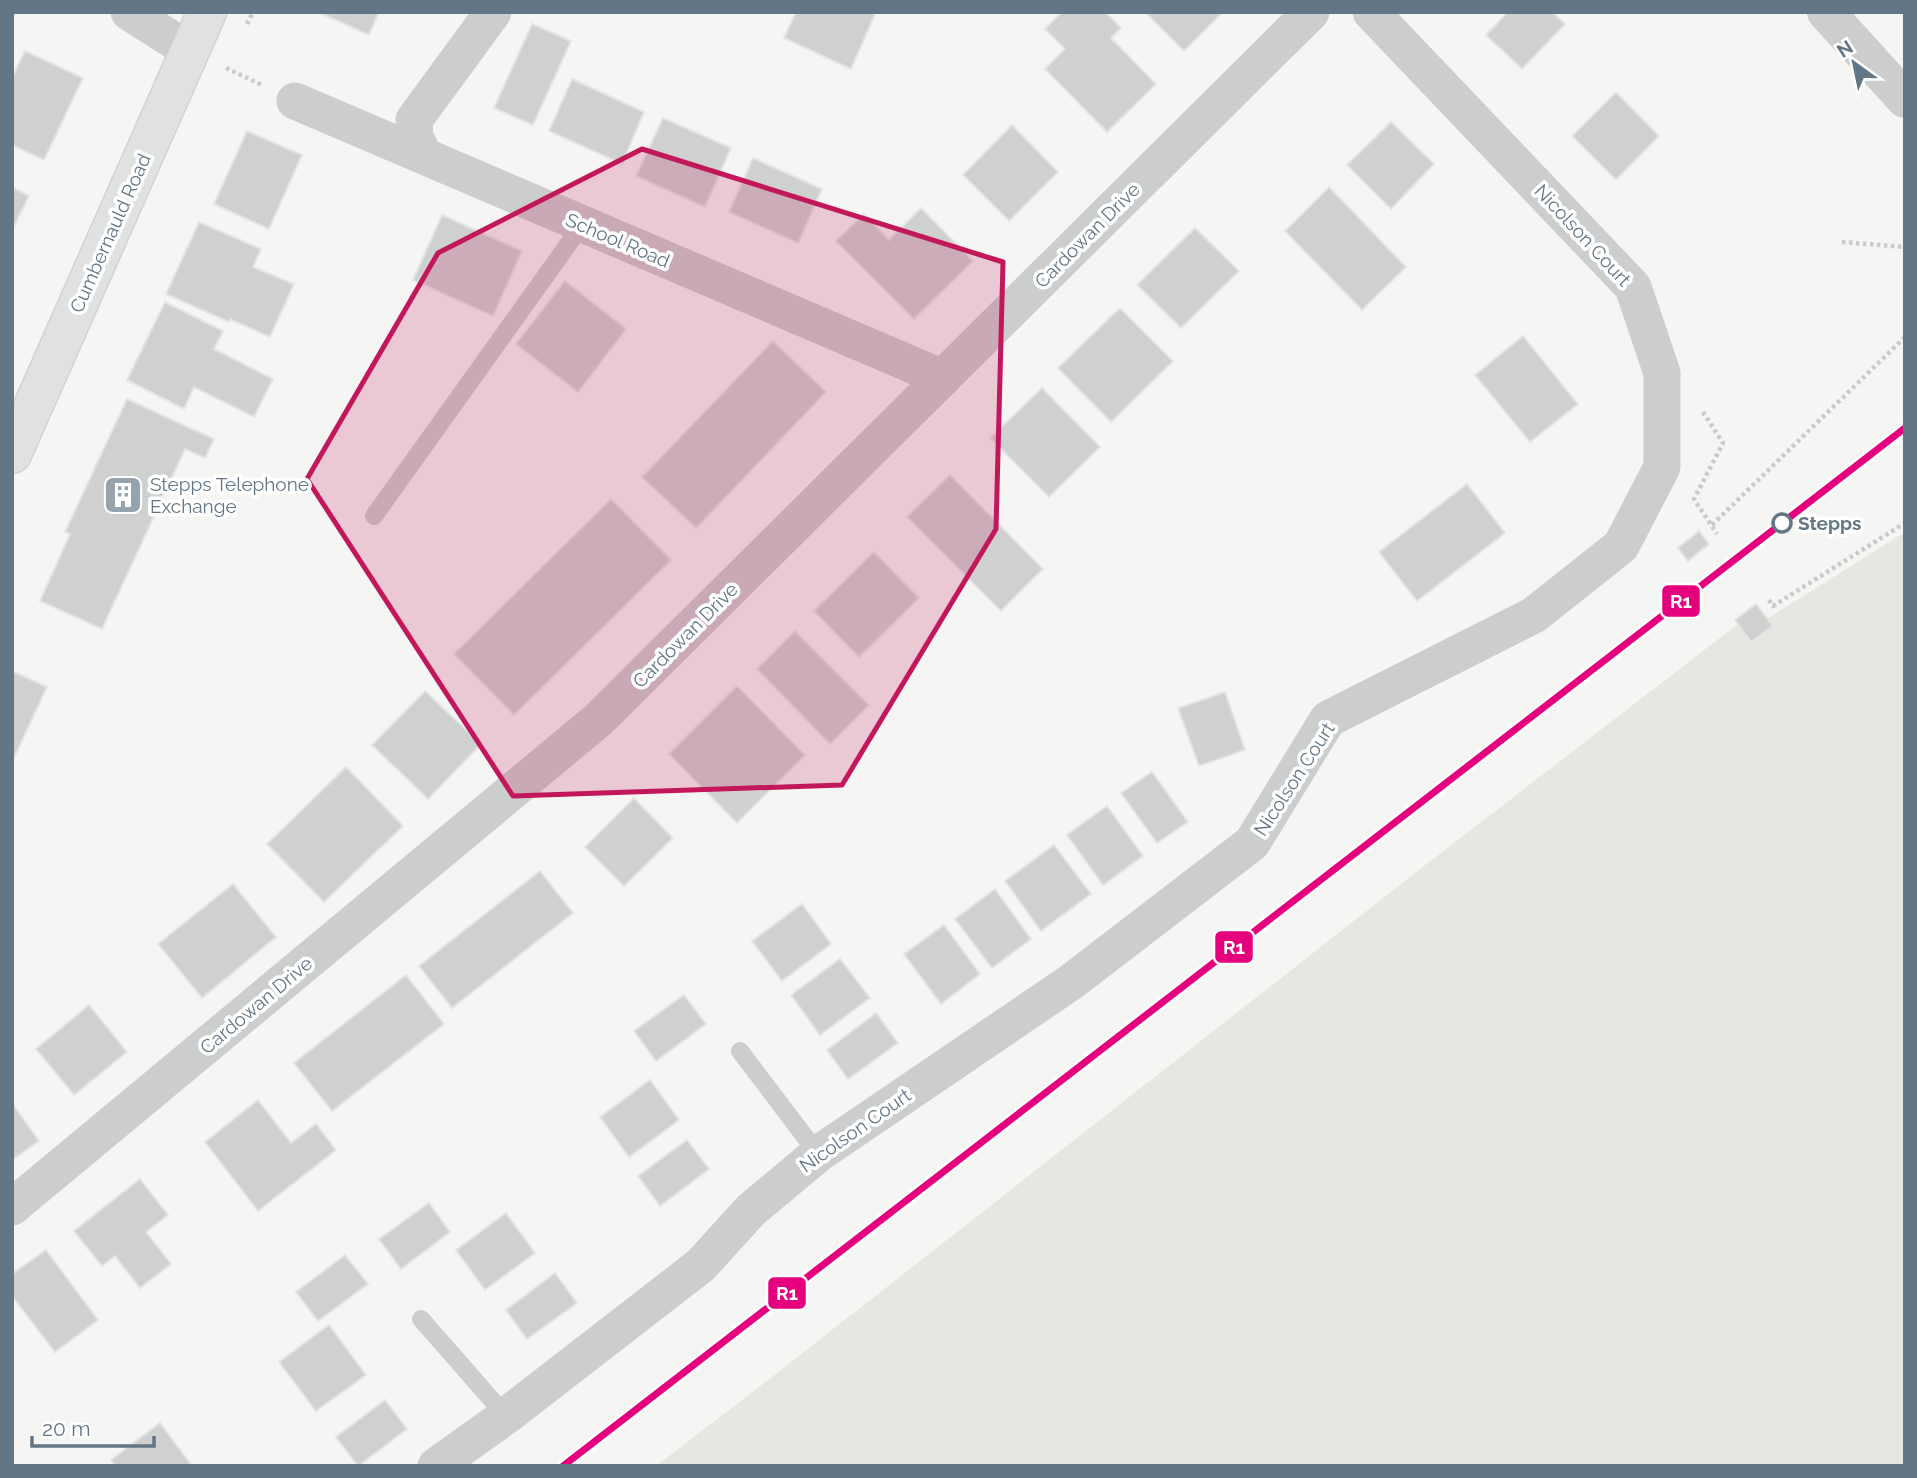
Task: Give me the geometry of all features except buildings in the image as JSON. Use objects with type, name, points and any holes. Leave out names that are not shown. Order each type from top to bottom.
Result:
[{"type":"main road","name":"Cumbernauld Road","points":[[12,454],[207,12]]},
{"type":"street","points":[[129,12],[190,51]]},
{"type":"street","points":[[424,155],[415,138],[414,120],[493,12]]},
{"type":"street","name":"Cardowan Drive","points":[[12,1207],[598,720],[1311,12]]},
{"type":"street","name":"Nicolson Court","points":[[436,1466],[506,1416],[701,1265],[751,1210],[818,1154],[1071,982],[1252,842],[1328,719],[1534,615],[1621,546],[1662,467],[1662,373],[1633,286],[1371,12]]},
{"type":"street","points":[[1826,12],[1905,99]]},
{"type":"street","name":"School Road","points":[[295,100],[943,378]]},
{"type":"lane","points":[[374,516],[582,225]]},
{"type":"lane","points":[[740,1051],[818,1154]]},
{"type":"lane","points":[[421,1319],[506,1416]]},
{"type":"path","points":[[190,51],[295,100]]},
{"type":"path","points":[[1842,242],[1905,247]]},
{"type":"path","points":[[1712,525],[1905,337]]},
{"type":"path","points":[[1769,600],[1773,606],[1905,523]]},
{"type":"highlighted area","points":[[642,149],[1003,262],[996,529],[842,785],[513,796],[307,479],[438,253]]},
{"type":"shaded area","points":[[1905,532],[1905,1466],[656,1466],[1738,624],[1767,619]]},
{"type":"transit line","name":"R1","points":[[563,1466],[1905,428]]},
{"type":"place","name":"Stepps Telephone Exchange","points":[[123,495]]},
{"type":"place","name":"Stepps","points":[[1782,523]]}]
